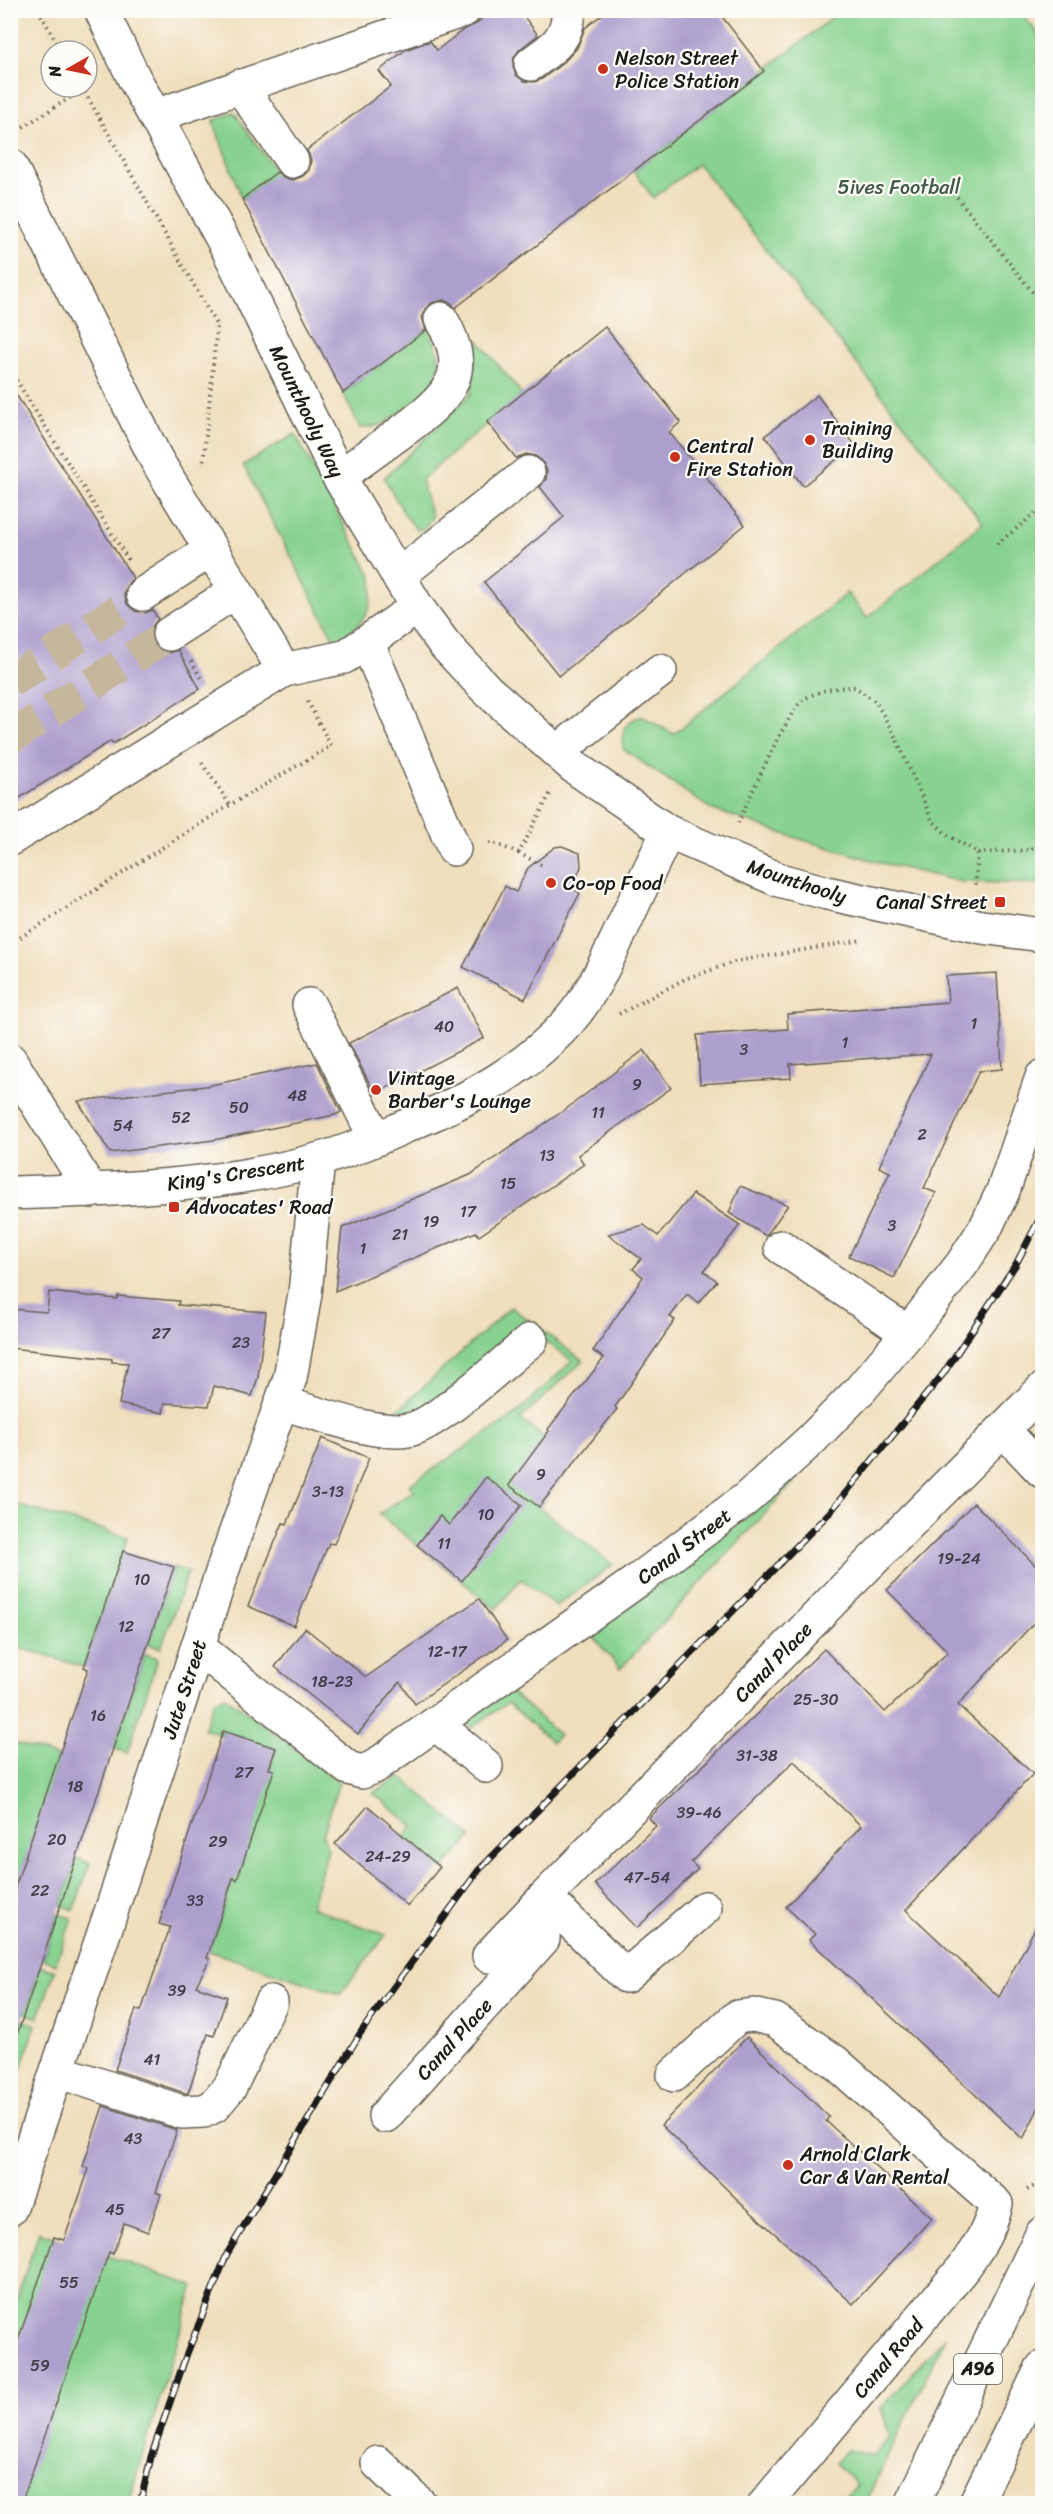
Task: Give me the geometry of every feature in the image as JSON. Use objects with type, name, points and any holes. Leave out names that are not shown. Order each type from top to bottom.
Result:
[{"type":"street","name":"Mounthooly Way","points":[[101,10],[155,116],[228,249],[339,477],[417,607],[445,645],[487,690],[566,759]]},
{"type":"street","points":[[155,116],[464,10]]},
{"type":"street","points":[[531,64],[561,40],[568,28],[570,11]]},
{"type":"street","points":[[240,86],[292,161]]},
{"type":"street","points":[[10,165],[156,459],[284,670]]},
{"type":"street","points":[[339,477],[435,406],[450,387],[455,372],[456,356],[452,338],[441,319]]},
{"type":"street","points":[[398,576],[528,473]]},
{"type":"street","points":[[145,593],[211,550]]},
{"type":"street","points":[[171,633],[236,591]]},
{"type":"street","points":[[10,839],[284,670],[344,657],[417,607]]},
{"type":"street","points":[[367,642],[454,849]]},
{"type":"street","points":[[566,759],[660,671]]},
{"type":"street","name":"Mounthooly","points":[[566,759],[668,832],[779,880],[874,905],[972,926],[1042,935]]},
{"type":"street","name":"King's Crescent","points":[[10,1193],[91,1191],[228,1178],[318,1160],[376,1139],[456,1105],[493,1084],[534,1054],[570,1020],[597,981],[668,832]]},
{"type":"street","points":[[309,1005],[376,1139]]},
{"type":"street","points":[[10,1060],[91,1191]]},
{"type":"street","name":"Canal Street","points":[[198,1647],[354,1771],[362,1772],[374,1767],[642,1578],[747,1497],[811,1440],[860,1390],[962,1264],[986,1227],[1003,1191],[1042,1077]]},
{"type":"street","name":"Jute Street","points":[[10,2209],[282,1403],[295,1355],[305,1294],[318,1160]]},
{"type":"street","points":[[781,1247],[908,1333]]},
{"type":"street","points":[[282,1403],[371,1428],[409,1430],[438,1416],[531,1340]]},
{"type":"street","name":"Canal Place","points":[[489,1956],[834,1599],[1004,1431],[1042,1390]]},
{"type":"street","points":[[1004,1431],[1042,1471]]},
{"type":"street","points":[[436,1724],[486,1766]]},
{"type":"street","points":[[546,1897],[626,1976],[705,1908]]},
{"type":"street","name":"Canal Place","points":[[385,2116],[543,1939],[546,1897]]},
{"type":"street","points":[[57,2071],[182,2112],[204,2111],[214,2106],[230,2087],[271,2002]]},
{"type":"street","name":"Canal Road","points":[[674,2075],[737,2017],[753,2015],[775,2020],[835,2062],[996,2204],[993,2220],[982,2242],[965,2266],[765,2504]]},
{"type":"street","name":"A96","points":[[912,2504],[1042,2234]]},
{"type":"street","points":[[975,2504],[1034,2406],[1042,2368]]},
{"type":"street","points":[[378,2463],[420,2504]]},
{"type":"path","points":[[38,10],[55,39]]},
{"type":"path","points":[[10,134],[68,99]]},
{"type":"path","points":[[957,197],[1042,304]]},
{"type":"path","points":[[10,370],[145,593]]},
{"type":"path","points":[[997,544],[1042,508]]},
{"type":"path","points":[[171,633],[202,679]]},
{"type":"path","points":[[734,832],[777,741],[801,701],[825,690],[855,687],[876,702],[897,740],[932,819],[946,834],[978,853],[1028,850],[1042,843]]},
{"type":"path","points":[[542,865],[519,853],[566,759]]},
{"type":"path","points":[[972,926],[978,853]]},
{"type":"path","points":[[570,1020],[603,1023],[685,979],[737,961],[866,939]]},
{"type":"green space","name":"5ives Football","points":[[841,11],[1020,11],[1042,39],[1042,884],[962,882],[885,864],[790,836],[711,809],[623,749],[624,728],[634,719],[642,716],[674,734],[847,593],[867,618],[983,523],[698,164],[653,198],[634,171]]},
{"type":"green space","points":[[234,112],[277,173],[242,199],[213,121]]},
{"type":"green space","points":[[428,328],[438,353],[439,364],[433,383],[417,400],[389,420],[380,425],[360,428],[343,393]]},
{"type":"green space","points":[[478,340],[522,394],[421,480],[432,517],[425,528],[417,530],[405,515],[384,478],[471,394]]},
{"type":"green space","points":[[295,434],[372,577],[371,599],[365,616],[354,629],[336,643],[243,465]]},
{"type":"green space","points":[[511,1307],[583,1361],[520,1419],[574,1461],[539,1507],[613,1565],[556,1606],[521,1579],[496,1609],[379,1514],[414,1491],[409,1485],[515,1415],[572,1361],[527,1328],[416,1419],[388,1419]]},
{"type":"green space","points":[[798,1478],[620,1669],[592,1635]]},
{"type":"green space","points":[[10,1503],[128,1537],[84,1667],[11,1645]]},
{"type":"green space","points":[[174,1567],[188,1572],[161,1648],[148,1644]]},
{"type":"green space","points":[[145,1654],[158,1658],[127,1753],[113,1748]]},
{"type":"green space","points":[[510,1691],[559,1735],[552,1742],[508,1703],[471,1728],[466,1720]]},
{"type":"green space","points":[[225,1696],[339,1782],[323,1835],[328,1849],[311,1907],[386,1935],[340,1994],[209,1951],[276,1749],[223,1731],[221,1735],[204,1729],[214,1700]]},
{"type":"green space","points":[[11,1742],[59,1757],[11,1902]]},
{"type":"green space","points":[[400,1776],[471,1837],[443,1869],[405,1837],[413,1826],[373,1793]]},
{"type":"green space","points":[[76,1858],[90,1863],[74,1910],[61,1905]]},
{"type":"green space","points":[[58,1914],[72,1918],[56,1964],[43,1959]]},
{"type":"green space","points":[[40,1966],[55,1971],[38,2018],[25,2013]]},
{"type":"green space","points":[[22,2020],[36,2025],[21,2070],[11,2066],[11,2055]]},
{"type":"green space","points":[[39,2232],[194,2286],[128,2503],[24,2503],[11,2495],[11,2317]]},
{"type":"green space","points":[[946,2336],[865,2503],[841,2503],[857,2485],[835,2463],[847,2450],[874,2456],[890,2436],[881,2408]]},
{"type":"building","points":[[489,10],[519,10],[538,35],[520,49],[514,57],[513,67],[516,75],[524,81],[534,82],[542,79],[564,62],[577,48],[585,28],[608,10],[717,10],[764,71],[455,308],[451,303],[443,300],[432,303],[425,309],[422,317],[426,330],[343,393],[242,199],[277,172],[293,180],[303,176],[309,170],[311,160],[307,150],[391,86],[379,71],[405,50],[430,41],[437,50],[463,30],[478,23]]},
{"type":"building","points":[[605,327],[681,422],[669,432],[745,525],[559,676],[484,582],[564,517],[540,487],[546,479],[547,471],[542,461],[526,454],[516,458],[487,422]]},
{"type":"building","points":[[10,385],[133,578],[126,586],[124,594],[127,604],[135,611],[145,613],[153,610],[158,619],[150,634],[153,644],[161,651],[169,653],[178,650],[200,689],[113,744],[111,741],[10,804]]},
{"type":"building","name":"Training Building","points":[[817,395],[855,445],[803,486],[765,436]]},
{"type":"building","points":[[562,846],[580,853],[581,867],[572,888],[580,893],[525,999],[463,967],[505,886],[516,892],[528,868],[555,847]]},
{"type":"building","points":[[997,973],[1002,1069],[979,1071],[924,1188],[936,1193],[894,1278],[849,1256],[890,1172],[879,1167],[931,1054],[790,1064],[791,1078],[700,1084],[697,1035],[788,1029],[787,1014],[948,1002],[946,976]]},
{"type":"building","points":[[458,988],[484,1038],[375,1094],[349,1043]]},
{"type":"building","points":[[644,1050],[671,1088],[578,1155],[584,1164],[479,1236],[476,1232],[335,1291],[342,1228],[470,1175],[566,1109]]},
{"type":"building","points":[[317,1063],[341,1112],[214,1140],[110,1153],[78,1101],[206,1086]]},
{"type":"building","points":[[740,1186],[788,1205],[766,1236],[729,1213]]},
{"type":"building","points":[[693,1194],[740,1225],[704,1271],[717,1281],[699,1303],[687,1294],[670,1317],[675,1320],[615,1407],[617,1409],[539,1507],[509,1485],[549,1431],[548,1429],[604,1358],[593,1351],[643,1277],[633,1269],[641,1259],[608,1234],[644,1225],[658,1236]]},
{"type":"building","points":[[49,1292],[117,1299],[118,1296],[179,1301],[178,1305],[266,1312],[258,1377],[252,1396],[214,1386],[209,1406],[165,1403],[163,1413],[119,1404],[128,1363],[112,1362],[112,1359],[10,1348],[10,1309],[47,1312]]},
{"type":"building","points":[[322,1438],[369,1458],[334,1544],[329,1543],[294,1626],[248,1606],[283,1523],[287,1524]]},
{"type":"building","points":[[486,1477],[522,1505],[462,1581],[417,1545],[440,1516],[449,1525]]},
{"type":"building","points":[[974,1503],[1042,1572],[1042,1614],[958,1705],[1033,1774],[906,1910],[999,1997],[1042,1915],[1042,2101],[1023,2139],[809,1940],[815,1934],[786,1907],[861,1826],[794,1761],[691,1862],[698,1869],[637,1928],[595,1884],[656,1826],[649,1818],[824,1649],[885,1712],[948,1652],[887,1590]]},
{"type":"building","points":[[123,1551],[174,1567],[16,2038],[10,2038],[10,1902],[88,1669],[84,1667]]},
{"type":"building","points":[[479,1599],[507,1640],[415,1704],[400,1682],[358,1734],[275,1667],[305,1628],[366,1677]]},
{"type":"building","points":[[223,1731],[276,1748],[269,1769],[274,1770],[237,1880],[233,1878],[207,1958],[210,1959],[196,1986],[227,1997],[214,2036],[208,2034],[188,2093],[185,2093],[115,2070],[136,2009],[141,2011],[170,1927],[159,1924]]},
{"type":"building","points":[[368,1806],[440,1867],[408,1906],[335,1844]]},
{"type":"building","name":"Arnold Clark Car & Van Rental","points":[[747,2037],[829,2117],[826,2121],[932,2218],[853,2304],[743,2205],[661,2125]]},
{"type":"building","points":[[103,2106],[177,2130],[156,2192],[161,2194],[148,2232],[124,2223],[113,2254],[109,2252],[21,2504],[10,2504],[10,2363],[54,2237],[64,2240],[89,2169],[83,2166]]},
{"type":"tunnel","points":[[10,682],[143,594]]},
{"type":"tunnel","points":[[10,738],[169,634]]},
{"type":"railway","points":[[140,2504],[151,2457],[186,2356],[227,2254],[361,2032],[478,1871],[830,1512],[943,1374],[1016,1264],[1042,1214]]},
{"type":"place","name":"Nelson Street Police Station","points":[[603,69]]},
{"type":"place","name":"Training Building","points":[[810,440]]},
{"type":"place","name":"Central Fire Station","points":[[675,457]]},
{"type":"place","name":"Co-op Food","points":[[551,883]]},
{"type":"place","name":"Canal Street","points":[[1000,902]]},
{"type":"place","name":"Vintage Barber's Lounge","points":[[376,1090]]},
{"type":"place","name":"Advocates' Road","points":[[174,1207]]},
{"type":"place","name":"Arnold Clark Car & Van Rental","points":[[788,2165]]}]
